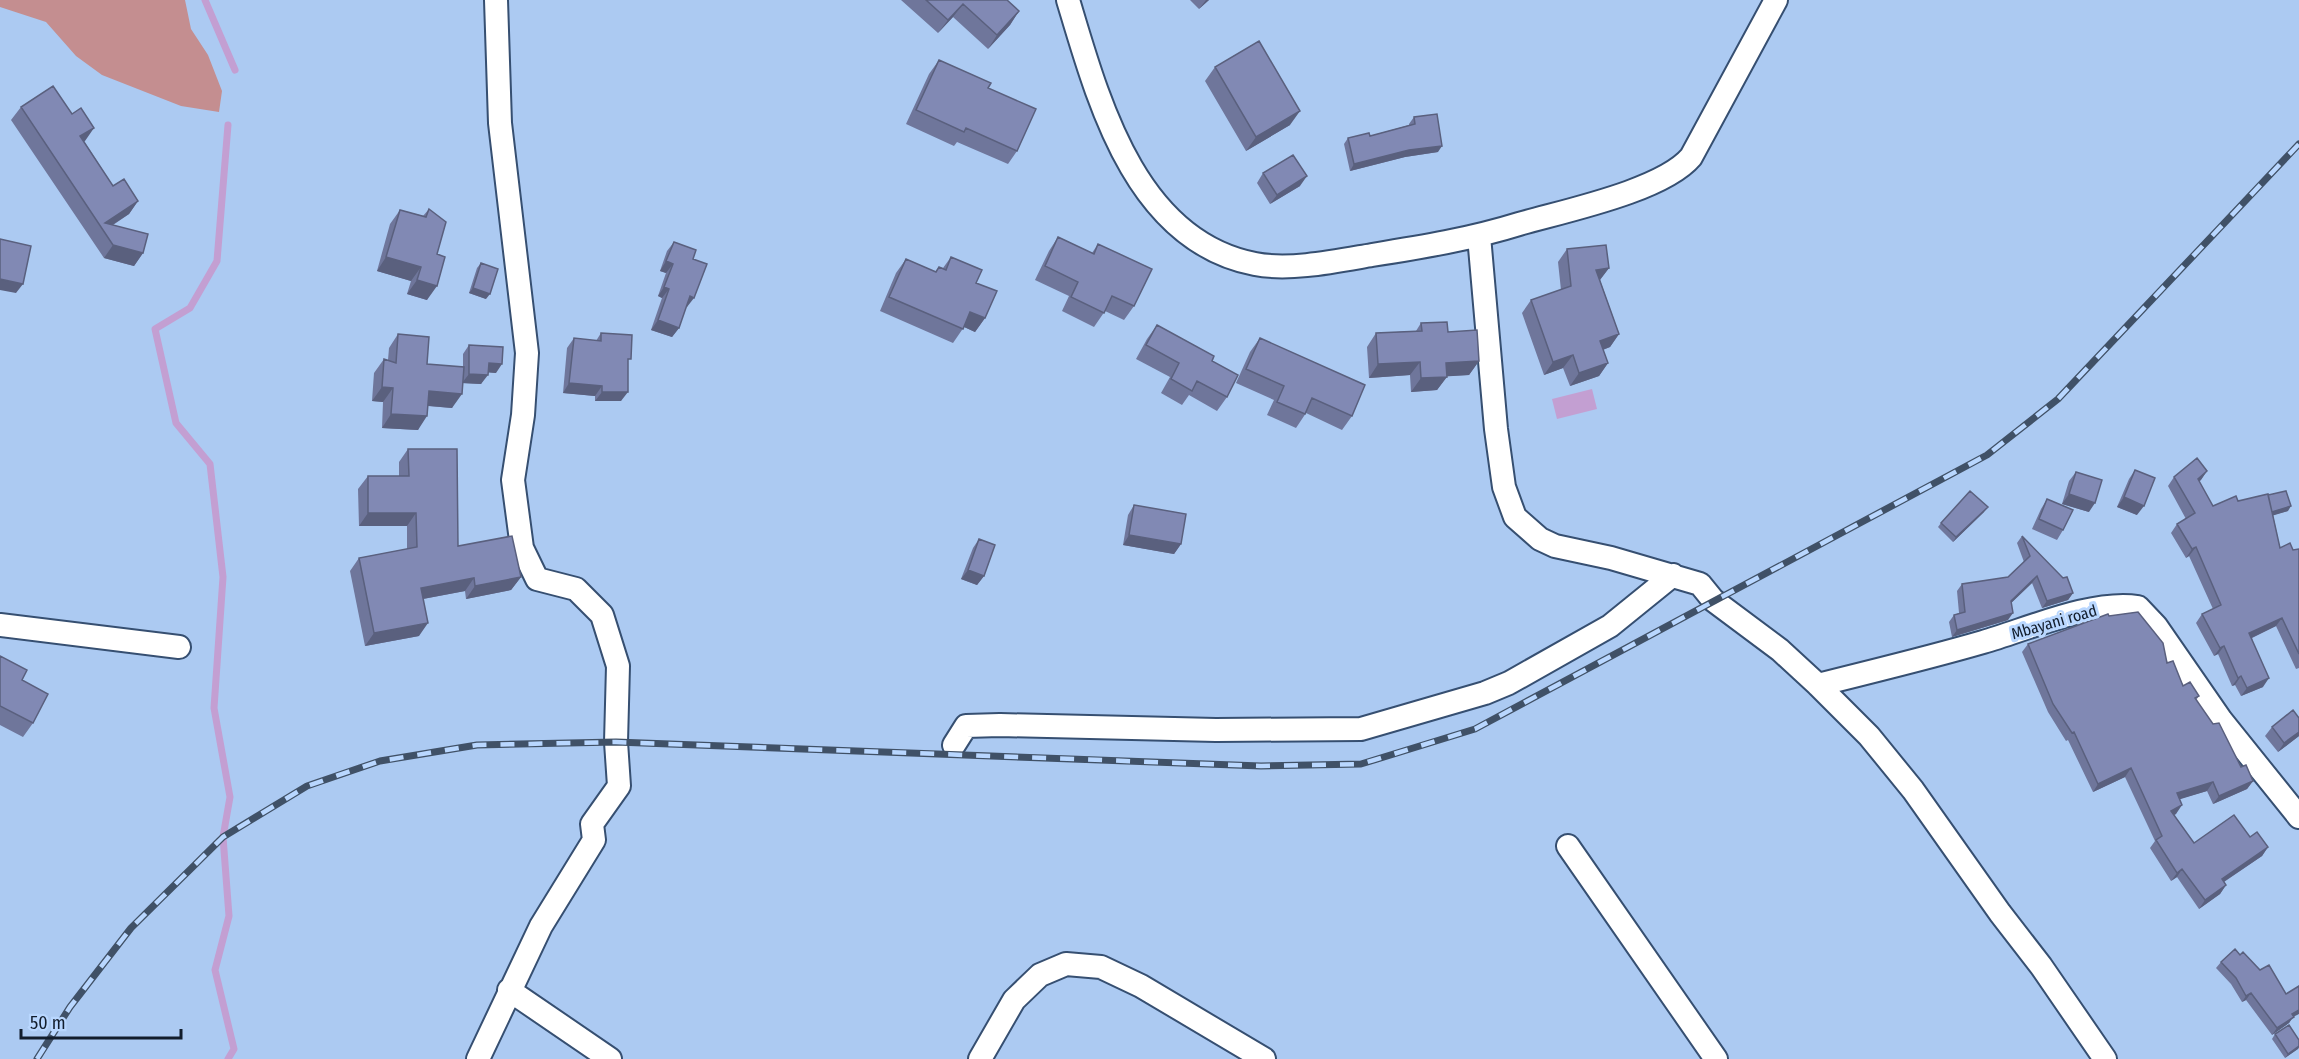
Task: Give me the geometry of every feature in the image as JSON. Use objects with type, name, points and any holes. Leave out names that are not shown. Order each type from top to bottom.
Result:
[{"type":"street","points":[[478,1059],[541,926],[594,840],[592,824],[619,786],[616,742],[618,666],[602,615],[576,589],[537,579],[522,548],[513,480],[523,415],[527,352],[500,123],[496,0]]},
{"type":"street","points":[[1068,0],[1097,94],[1115,136],[1141,183],[1171,219],[1205,246],[1229,258],[1257,265],[1333,262],[1479,236],[1598,201],[1666,177],[1683,167],[1691,157],[1776,0]]},
{"type":"street","points":[[1479,236],[1496,429],[1504,488],[1515,517],[1540,539],[1555,546],[1673,575],[1700,584],[1713,600],[1779,650],[1818,685],[1869,736],[1913,790],[2000,913],[2041,966],[2104,1059]]},
{"type":"street","points":[[954,745],[966,726],[1216,730],[1361,729],[1485,693],[1509,683],[1610,626],[1673,575]]},
{"type":"street","name":"Mbayani road","points":[[1818,685],[1940,654],[2088,610],[2116,606],[2138,607],[2156,626],[2221,720],[2299,817]]},
{"type":"street","points":[[0,625],[179,647]]},
{"type":"street","points":[[1568,846],[1716,1059]]},
{"type":"street","points":[[980,1059],[1014,1000],[1040,975],[1066,964],[1101,967],[1141,986],[1264,1059]]},
{"type":"street","points":[[509,990],[610,1059]]},
{"type":"shaded area","points":[[0,0],[185,0],[191,29],[208,55],[222,91],[219,112],[181,106],[102,75],[76,56],[46,22],[0,7]]},
{"type":"shaded area","points":[[1592,389],[1597,409],[1557,419],[1552,399]]},
{"type":"building","points":[[926,0],[1007,0],[1019,11],[997,35],[963,4],[948,20]]},
{"type":"building","points":[[1259,41],[1300,111],[1256,137],[1215,67]]},
{"type":"building","points":[[939,60],[991,83],[988,88],[1036,109],[1017,151],[966,128],[964,132],[916,110]]},
{"type":"building","points":[[53,86],[72,114],[81,108],[94,128],[80,136],[113,186],[124,179],[138,201],[105,223],[148,234],[143,253],[113,245],[21,107]]},
{"type":"building","points":[[1437,114],[1442,146],[1409,150],[1354,164],[1348,138],[1369,133],[1370,136],[1415,124],[1414,117]]},
{"type":"building","points":[[1293,155],[1307,176],[1277,195],[1263,173]]},
{"type":"building","points":[[429,209],[446,222],[437,254],[445,257],[437,286],[417,280],[421,267],[386,257],[400,210],[426,217]]},
{"type":"building","points":[[1058,237],[1094,254],[1098,244],[1152,269],[1134,306],[1112,296],[1104,313],[1071,297],[1078,282],[1045,266]]},
{"type":"building","points":[[0,239],[31,246],[23,284],[0,279]]},
{"type":"building","points":[[674,242],[696,250],[693,259],[707,264],[694,298],[690,296],[679,328],[658,320],[669,289],[664,287],[673,264],[666,261]]},
{"type":"building","points":[[1606,245],[1609,268],[1596,270],[1619,334],[1600,341],[1608,363],[1579,373],[1573,355],[1553,362],[1531,300],[1571,286],[1567,249]]},
{"type":"building","points":[[951,257],[982,270],[976,283],[997,291],[985,318],[970,312],[963,329],[889,297],[906,259],[936,272],[939,267],[946,270]]},
{"type":"building","points":[[481,263],[498,269],[490,294],[473,288]]},
{"type":"building","points":[[1447,322],[1448,332],[1477,330],[1479,361],[1446,363],[1447,377],[1421,378],[1420,362],[1378,364],[1376,333],[1422,331],[1421,323]]},
{"type":"building","points":[[1157,325],[1214,356],[1212,361],[1238,375],[1227,397],[1197,381],[1192,391],[1171,379],[1179,363],[1146,345]]},
{"type":"building","points":[[601,333],[632,335],[631,359],[628,359],[628,392],[602,392],[602,386],[569,383],[574,338],[601,341]]},
{"type":"building","points":[[398,334],[429,337],[427,364],[464,367],[462,394],[429,391],[427,416],[391,414],[393,388],[382,387],[384,359],[396,363]]},
{"type":"building","points":[[1260,338],[1365,385],[1352,416],[1312,398],[1305,414],[1277,402],[1284,386],[1246,369]]},
{"type":"building","points":[[469,345],[503,347],[502,364],[489,363],[488,375],[469,374]]},
{"type":"building","points":[[408,449],[457,449],[458,546],[512,536],[521,577],[475,586],[474,578],[421,588],[428,623],[374,633],[359,558],[417,547],[416,513],[368,513],[368,476],[409,476]]},
{"type":"building","points":[[2197,458],[2207,471],[2198,479],[2213,506],[2236,496],[2238,501],[2268,494],[2280,548],[2290,543],[2293,550],[2299,549],[2299,654],[2282,618],[2249,633],[2269,678],[2247,688],[2241,676],[2238,678],[2224,646],[2220,648],[2202,614],[2221,605],[2196,547],[2192,549],[2177,524],[2195,513],[2174,477]]},
{"type":"building","points":[[2135,470],[2155,478],[2144,506],[2124,497]]},
{"type":"building","points":[[2076,472],[2102,480],[2095,503],[2069,494]]},
{"type":"building","points":[[1970,491],[1988,507],[1956,537],[1941,523]]},
{"type":"building","points":[[2286,491],[2291,506],[2272,512],[2268,495]]},
{"type":"building","points":[[2047,499],[2073,510],[2063,530],[2039,519]]},
{"type":"building","points":[[1134,505],[1186,514],[1181,544],[1129,535]]},
{"type":"building","points":[[2022,536],[2063,578],[2067,577],[2073,593],[2047,601],[2037,576],[2011,601],[2013,613],[1957,630],[1954,615],[1965,612],[1962,584],[2008,577],[2030,556]]},
{"type":"building","points":[[979,539],[995,545],[984,576],[968,570]]},
{"type":"building","points":[[2138,612],[2163,643],[2167,663],[2173,661],[2183,686],[2190,682],[2199,696],[2195,698],[2213,724],[2219,723],[2241,767],[2246,765],[2253,781],[2219,796],[2213,782],[2177,793],[2182,805],[2171,811],[2194,843],[2234,815],[2250,837],[2257,832],[2268,847],[2222,879],[2226,885],[2205,900],[2182,869],[2177,873],[2156,840],[2162,836],[2131,768],[2098,784],[2074,732],[2072,733],[2053,704],[2028,644],[2108,614],[2109,616]]},
{"type":"building","points":[[0,656],[27,670],[22,680],[48,694],[33,723],[0,706]]},
{"type":"building","points":[[2293,710],[2299,718],[2299,732],[2284,743],[2272,727]]},
{"type":"building","points":[[2235,949],[2240,955],[2243,952],[2260,970],[2269,965],[2286,994],[2299,986],[2299,1010],[2292,1014],[2294,1017],[2277,1028],[2251,993],[2246,996],[2236,978],[2221,962]]},
{"type":"building","points":[[2289,1025],[2299,1040],[2299,1046],[2288,1054],[2275,1034]]},
{"type":"waterway","points":[[205,0],[235,70]]},
{"type":"waterway","points":[[228,125],[217,261],[190,308],[155,329],[176,423],[210,464],[223,577],[214,708],[230,797],[223,837],[229,916],[215,970],[234,1049],[228,1059]]},
{"type":"railway","points":[[37,1059],[70,1007],[131,928],[223,837],[307,786],[380,761],[477,745],[616,742],[1261,766],[1361,764],[1475,729],[1987,455],[2058,399],[2299,144]]}]
